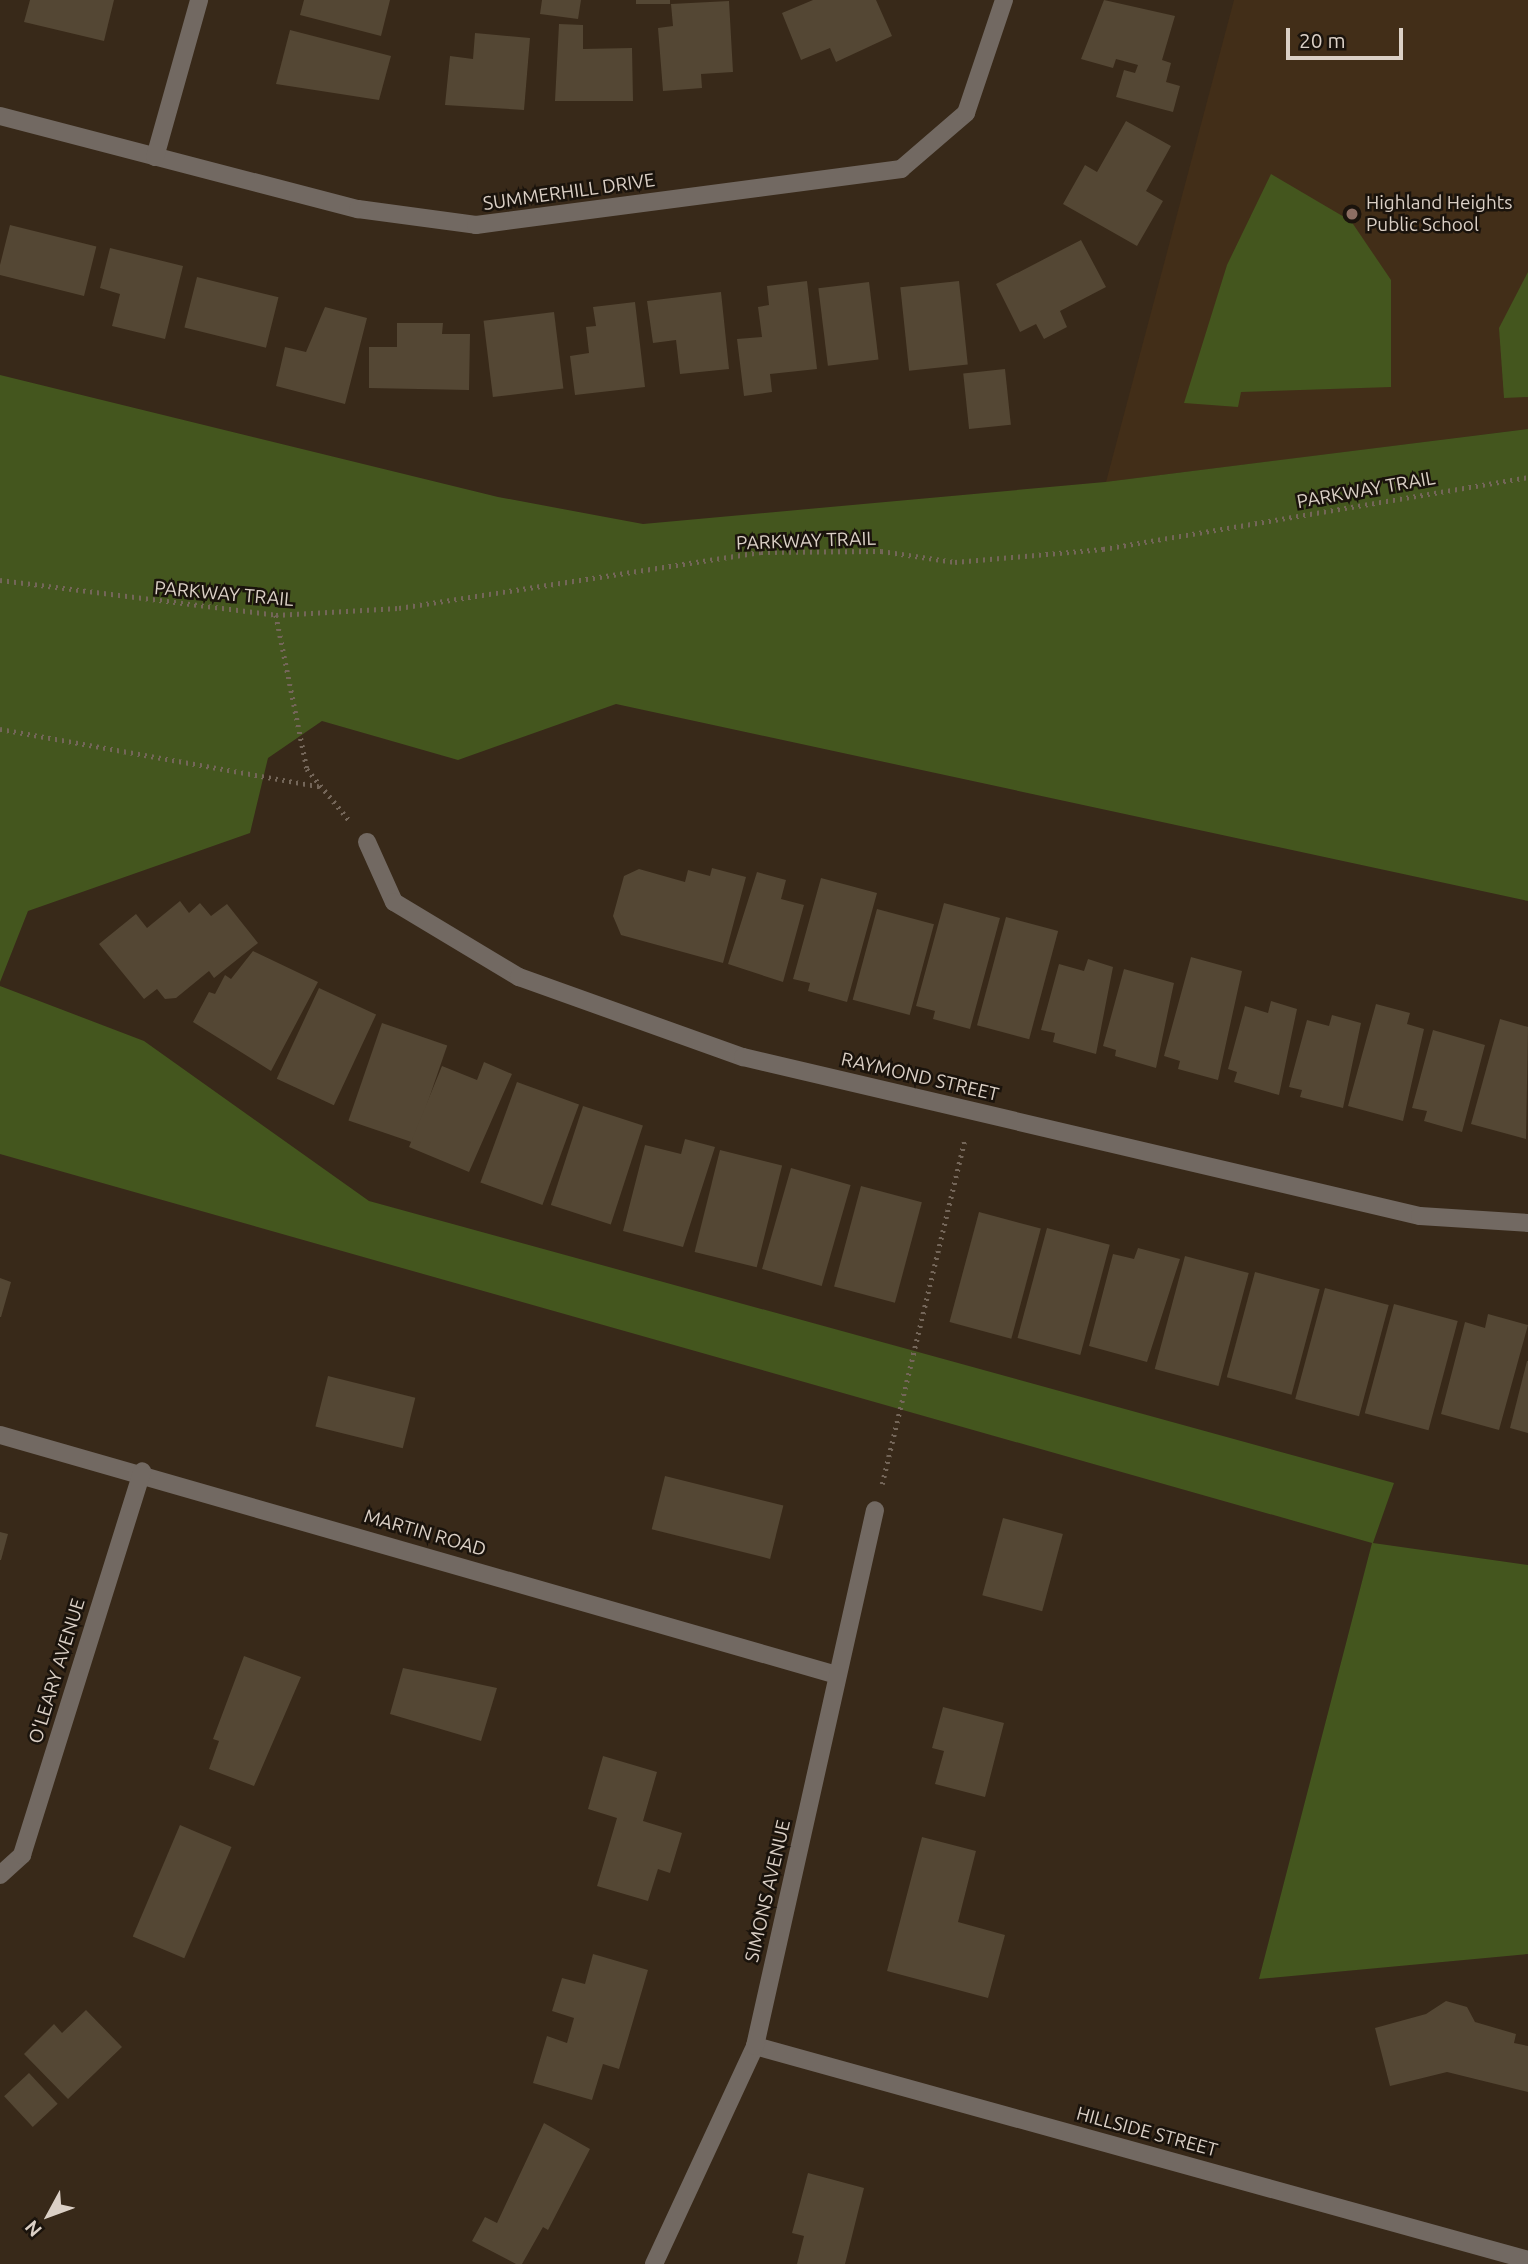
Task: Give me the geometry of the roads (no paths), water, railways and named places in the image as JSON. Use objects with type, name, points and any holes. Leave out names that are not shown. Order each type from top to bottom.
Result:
[{"type":"street","points":[[155,158],[200,0]]},
{"type":"street","name":"SUMMERHILL DRIVE","points":[[0,116],[358,209],[477,225],[901,169],[966,113],[1004,0]]},
{"type":"street","name":"RAYMOND STREET","points":[[367,842],[394,902],[519,977],[743,1057],[1420,1216],[1528,1223]]},
{"type":"street","name":"MARTIN ROAD","points":[[0,1435],[142,1471],[837,1675]]},
{"type":"street","name":"O'LEARY AVENUE","points":[[0,1875],[22,1855],[142,1471]]},
{"type":"street","name":"SIMONS AVENUE","points":[[654,2264],[755,2046],[875,1510]]},
{"type":"street","name":"HILLSIDE STREET","points":[[755,2046],[1528,2260]]},
{"type":"place","name":"Highland Heights Public School","points":[[1352,214]]}]
